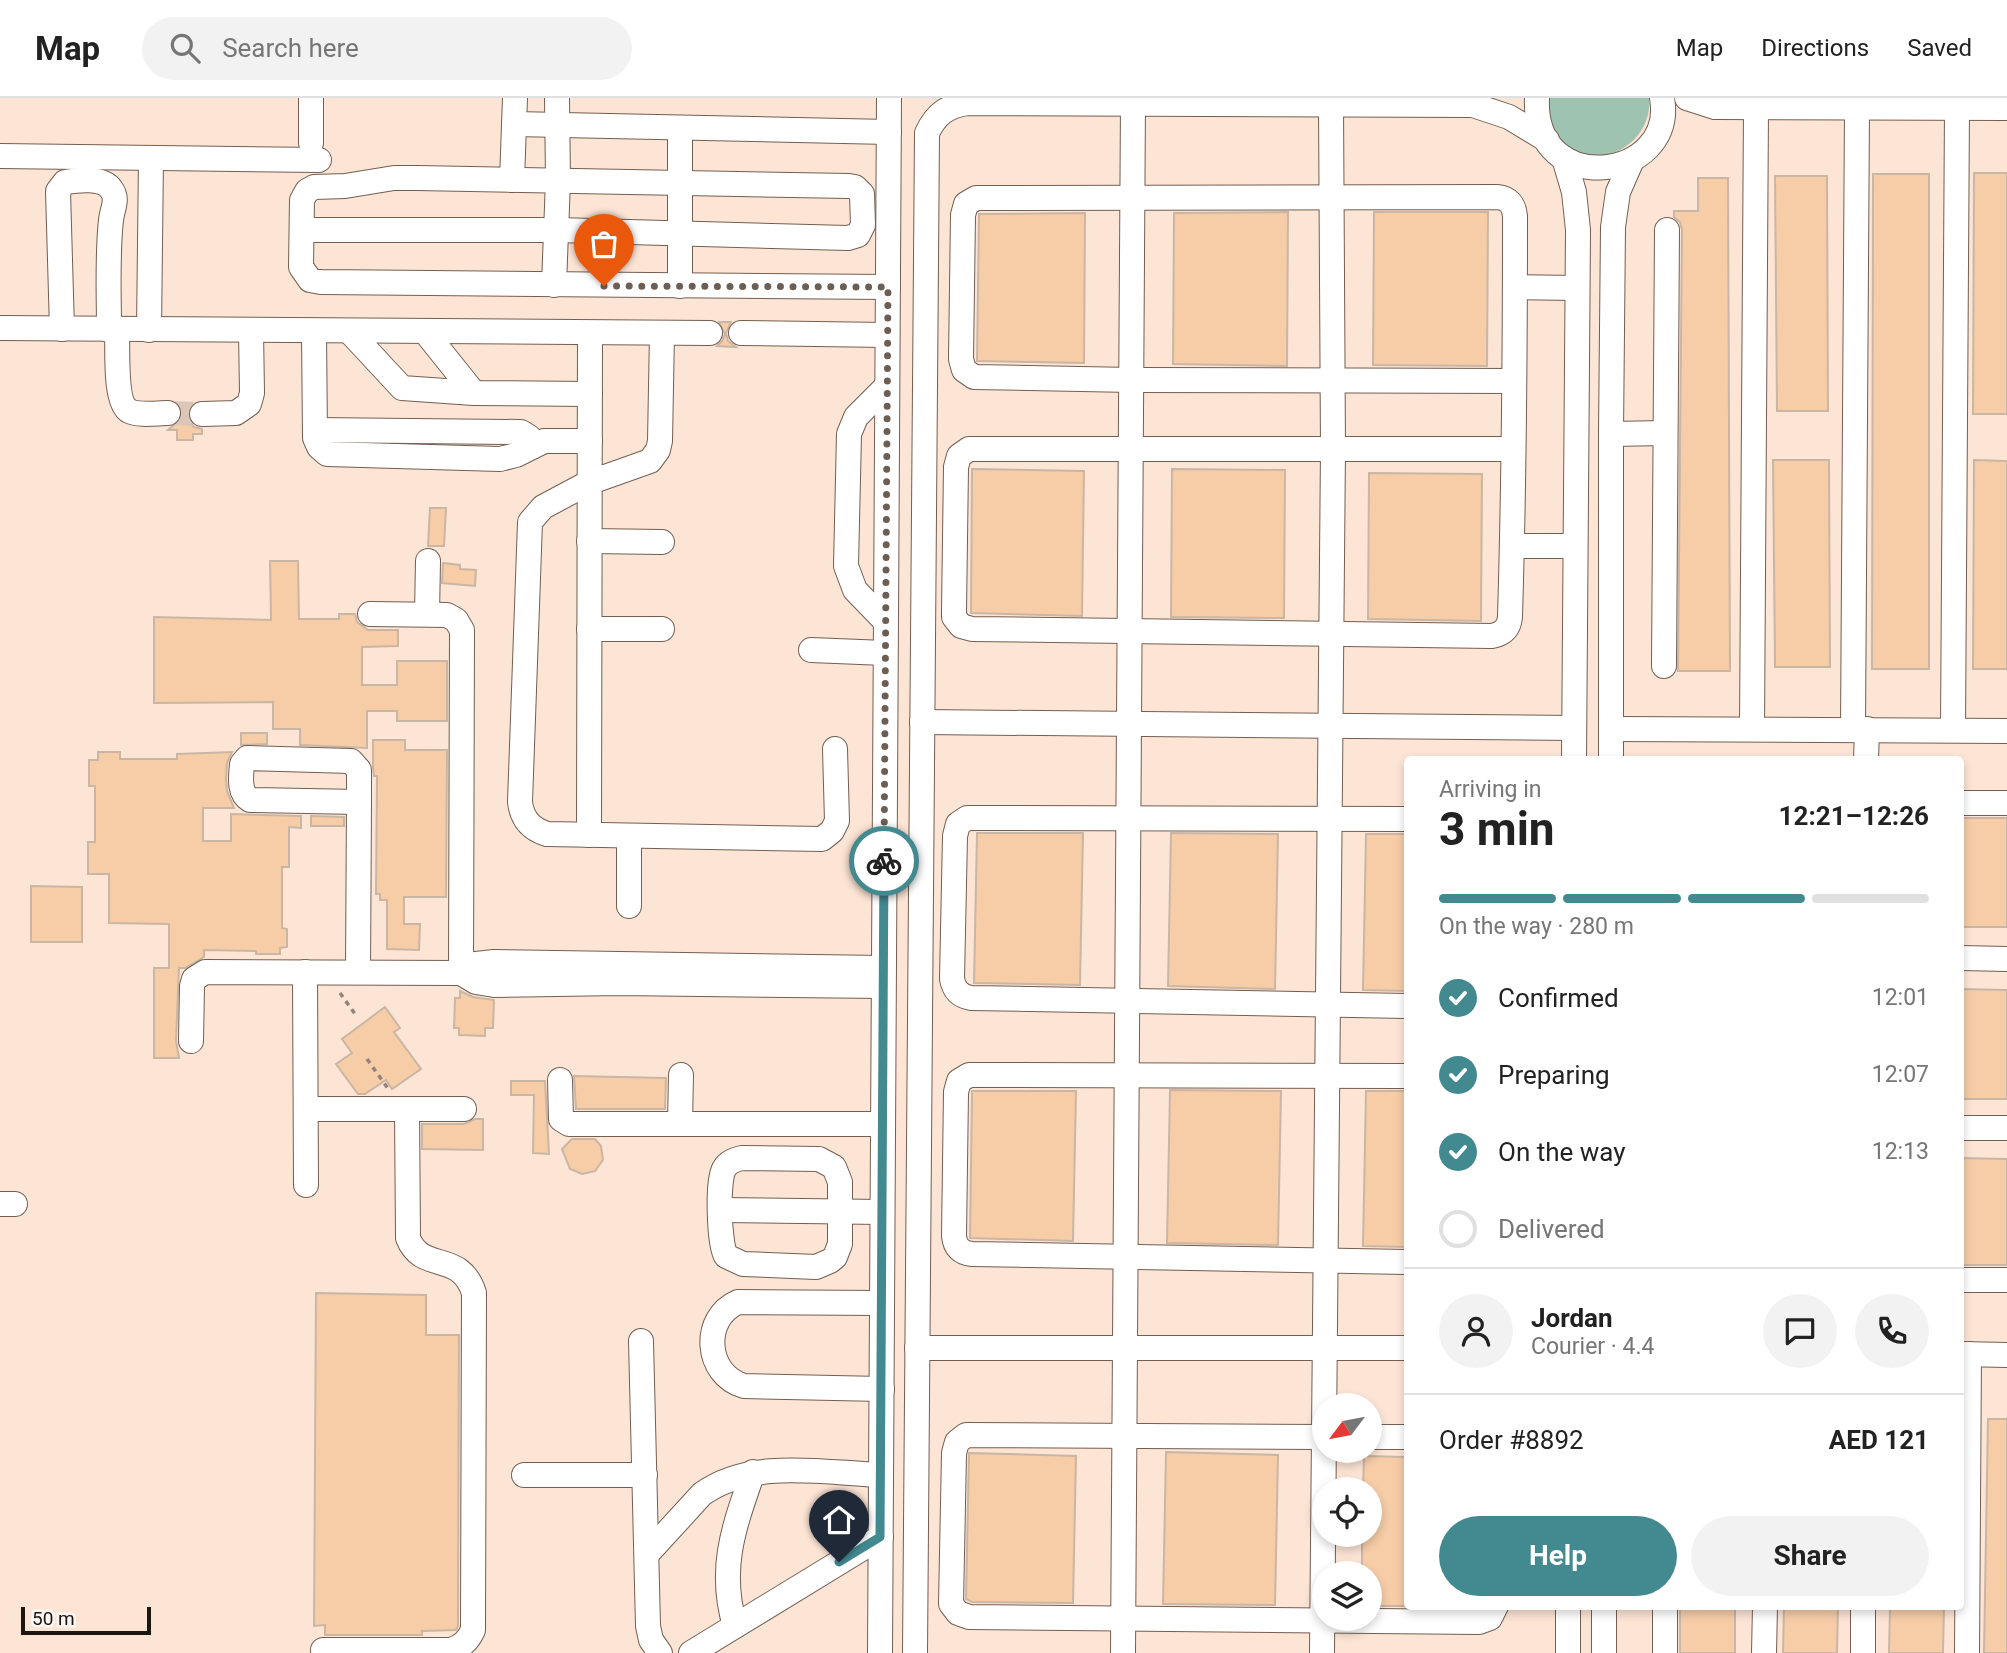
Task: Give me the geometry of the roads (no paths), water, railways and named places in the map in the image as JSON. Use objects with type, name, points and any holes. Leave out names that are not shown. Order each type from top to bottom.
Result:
[{"type":"street","points":[[0,156],[151,158],[315,151],[311,98]]},
{"type":"street","points":[[512,180],[515,98]]},
{"type":"street","points":[[554,285],[558,180],[557,98]]},
{"type":"street","points":[[880,1653],[889,98]]},
{"type":"street","points":[[1537,98],[1540,125],[1546,140]]},
{"type":"street","points":[[915,1653],[926,146],[933,121],[942,111],[954,105],[968,103],[1484,102],[1546,140],[1564,158],[1580,166],[1598,169],[1616,167],[1645,150],[1655,137],[1661,121],[1662,98]]},
{"type":"street","points":[[1687,98],[1715,107],[2007,108]]},
{"type":"street","points":[[1123,1653],[1133,102]]},
{"type":"street","points":[[1324,1393],[1333,449],[1331,104]]},
{"type":"street","points":[[1655,137],[1684,118],[1715,107]]},
{"type":"street","points":[[1752,728],[1756,108]]},
{"type":"street","points":[[1857,108],[1860,729],[1865,756]]},
{"type":"street","points":[[1953,730],[1957,108]]},
{"type":"street","points":[[514,124],[889,132]]},
{"type":"street","points":[[680,128],[680,286]]},
{"type":"street","points":[[149,330],[151,158]]},
{"type":"street","points":[[1564,158],[1577,211],[1574,756]]},
{"type":"street","points":[[1611,756],[1611,434],[1615,209],[1624,175],[1632,160]]},
{"type":"street","points":[[302,230],[557,230],[854,237],[862,230],[863,198],[860,190],[849,186],[394,178],[345,186],[314,187],[303,195],[302,230],[301,267],[306,276],[315,282],[888,287]]},
{"type":"street","points":[[62,329],[58,191],[65,182],[99,182],[108,185],[114,193],[115,203],[111,218],[113,330],[120,395],[124,406],[133,412],[168,413]]},
{"type":"street","points":[[1513,449],[974,449],[963,452],[956,461],[954,617],[966,629],[1331,634],[1498,635],[1510,622],[1512,546],[1513,449],[1514,381],[1515,287],[1515,210],[1508,200],[982,197],[971,200],[966,204],[963,215],[961,364],[968,374],[979,377],[1132,380],[1514,381]]},
{"type":"street","points":[[1664,666],[1667,230]]},
{"type":"street","points":[[925,286],[962,286]]},
{"type":"street","points":[[1515,287],[1576,288]]},
{"type":"street","points":[[0,328],[710,333]]},
{"type":"street","points":[[202,414],[236,413],[249,404],[252,393],[251,331]]},
{"type":"street","points":[[314,332],[315,430],[319,447],[332,456],[500,459],[550,440],[590,441]]},
{"type":"street","points":[[350,332],[402,388],[474,393],[590,394]]},
{"type":"street","points":[[426,333],[474,393]]},
{"type":"street","points":[[662,333],[658,450],[650,461],[588,483],[538,510],[530,522],[520,802],[527,822],[547,834],[822,839],[832,831],[836,821],[835,749]]},
{"type":"street","points":[[741,333],[887,335]]},
{"type":"street","points":[[589,835],[590,334]]},
{"type":"street","points":[[885,621],[855,590],[846,566],[849,434],[856,418],[886,387]]},
{"type":"street","points":[[315,430],[521,432],[529,437],[531,447]]},
{"type":"street","points":[[414,457],[415,431]]},
{"type":"street","points":[[1611,434],[1665,433]]},
{"type":"street","points":[[589,541],[662,542]]},
{"type":"street","points":[[1512,546],[1575,546]]},
{"type":"street","points":[[923,551],[953,552]]},
{"type":"street","points":[[426,614],[428,561]]},
{"type":"street","points":[[370,614],[452,617],[460,625],[463,635],[461,972]]},
{"type":"street","points":[[589,628],[662,629]]},
{"type":"street","points":[[811,650],[885,653]]},
{"type":"street","points":[[922,722],[1574,729]]},
{"type":"street","points":[[1612,729],[2007,731]]},
{"type":"street","points":[[358,972],[359,802]]},
{"type":"street","points":[[1964,803],[2007,803]]},
{"type":"street","points":[[1404,819],[967,818],[958,824],[955,830],[952,979],[956,990],[971,998],[1404,1006]]},
{"type":"street","points":[[629,836],[629,906]]},
{"type":"street","points":[[920,898],[954,898]]},
{"type":"street","points":[[1964,958],[2007,959]]},
{"type":"street","points":[[191,1041],[192,986],[199,975],[212,972],[461,972],[476,982],[494,985],[620,974],[883,977]]},
{"type":"street","points":[[305,972],[306,1185]]},
{"type":"street","points":[[680,1124],[681,1074]]},
{"type":"street","points":[[1404,1076],[969,1074],[959,1081],[957,1086],[954,1236],[961,1251],[972,1254],[1404,1262]]},
{"type":"street","points":[[560,1080],[561,1119],[565,1124],[883,1124]]},
{"type":"street","points":[[307,1109],[464,1109]]},
{"type":"street","points":[[323,1650],[451,1650],[468,1639],[472,1630],[474,1293],[471,1283],[459,1269],[421,1256],[408,1238],[405,1109]]},
{"type":"street","points":[[1964,1128],[2007,1128]]},
{"type":"street","points":[[742,1158],[819,1159],[830,1163],[840,1177],[841,1212],[839,1250],[830,1261],[816,1267],[743,1264],[726,1256],[721,1244],[722,1174],[728,1164],[742,1158]]},
{"type":"street","points":[[918,1162],[955,1162]]},
{"type":"street","points":[[721,1210],[882,1212]]},
{"type":"street","points":[[1964,1280],[2007,1280]]},
{"type":"street","points":[[881,1390],[735,1384],[727,1379],[716,1363],[714,1333],[715,1325],[724,1310],[738,1303],[882,1303]]},
{"type":"street","points":[[641,1341],[649,1633],[654,1647],[660,1653]]},
{"type":"street","points":[[917,1348],[1404,1348]]},
{"type":"street","points":[[1967,1653],[1965,1354],[2007,1354]]},
{"type":"street","points":[[1312,1437],[972,1435],[961,1438],[954,1447],[951,1604],[963,1616],[1312,1620]]},
{"type":"street","points":[[1382,1437],[1404,1437]]},
{"type":"street","points":[[1323,1561],[1324,1463]]},
{"type":"street","points":[[648,1553],[702,1494],[724,1480],[753,1472],[881,1475]]},
{"type":"street","points":[[734,1626],[727,1592],[727,1559],[733,1530],[753,1472]]},
{"type":"street","points":[[524,1475],[645,1475]]},
{"type":"street","points":[[915,1530],[952,1529]]},
{"type":"street","points":[[691,1653],[880,1537]]},
{"type":"street","points":[[1382,1621],[1479,1622],[1490,1618],[1494,1610]]},
{"type":"street","points":[[1568,1610],[1568,1653]]},
{"type":"street","points":[[1604,1610],[1604,1653]]},
{"type":"street","points":[[1665,1610],[1665,1653]]},
{"type":"street","points":[[1765,1610],[1765,1653]]},
{"type":"street","points":[[1863,1610],[1863,1653]]},
{"type":"street","points":[[1322,1631],[1322,1653]]},
{"type":"tunnel","points":[[168,413],[202,414]]}]
